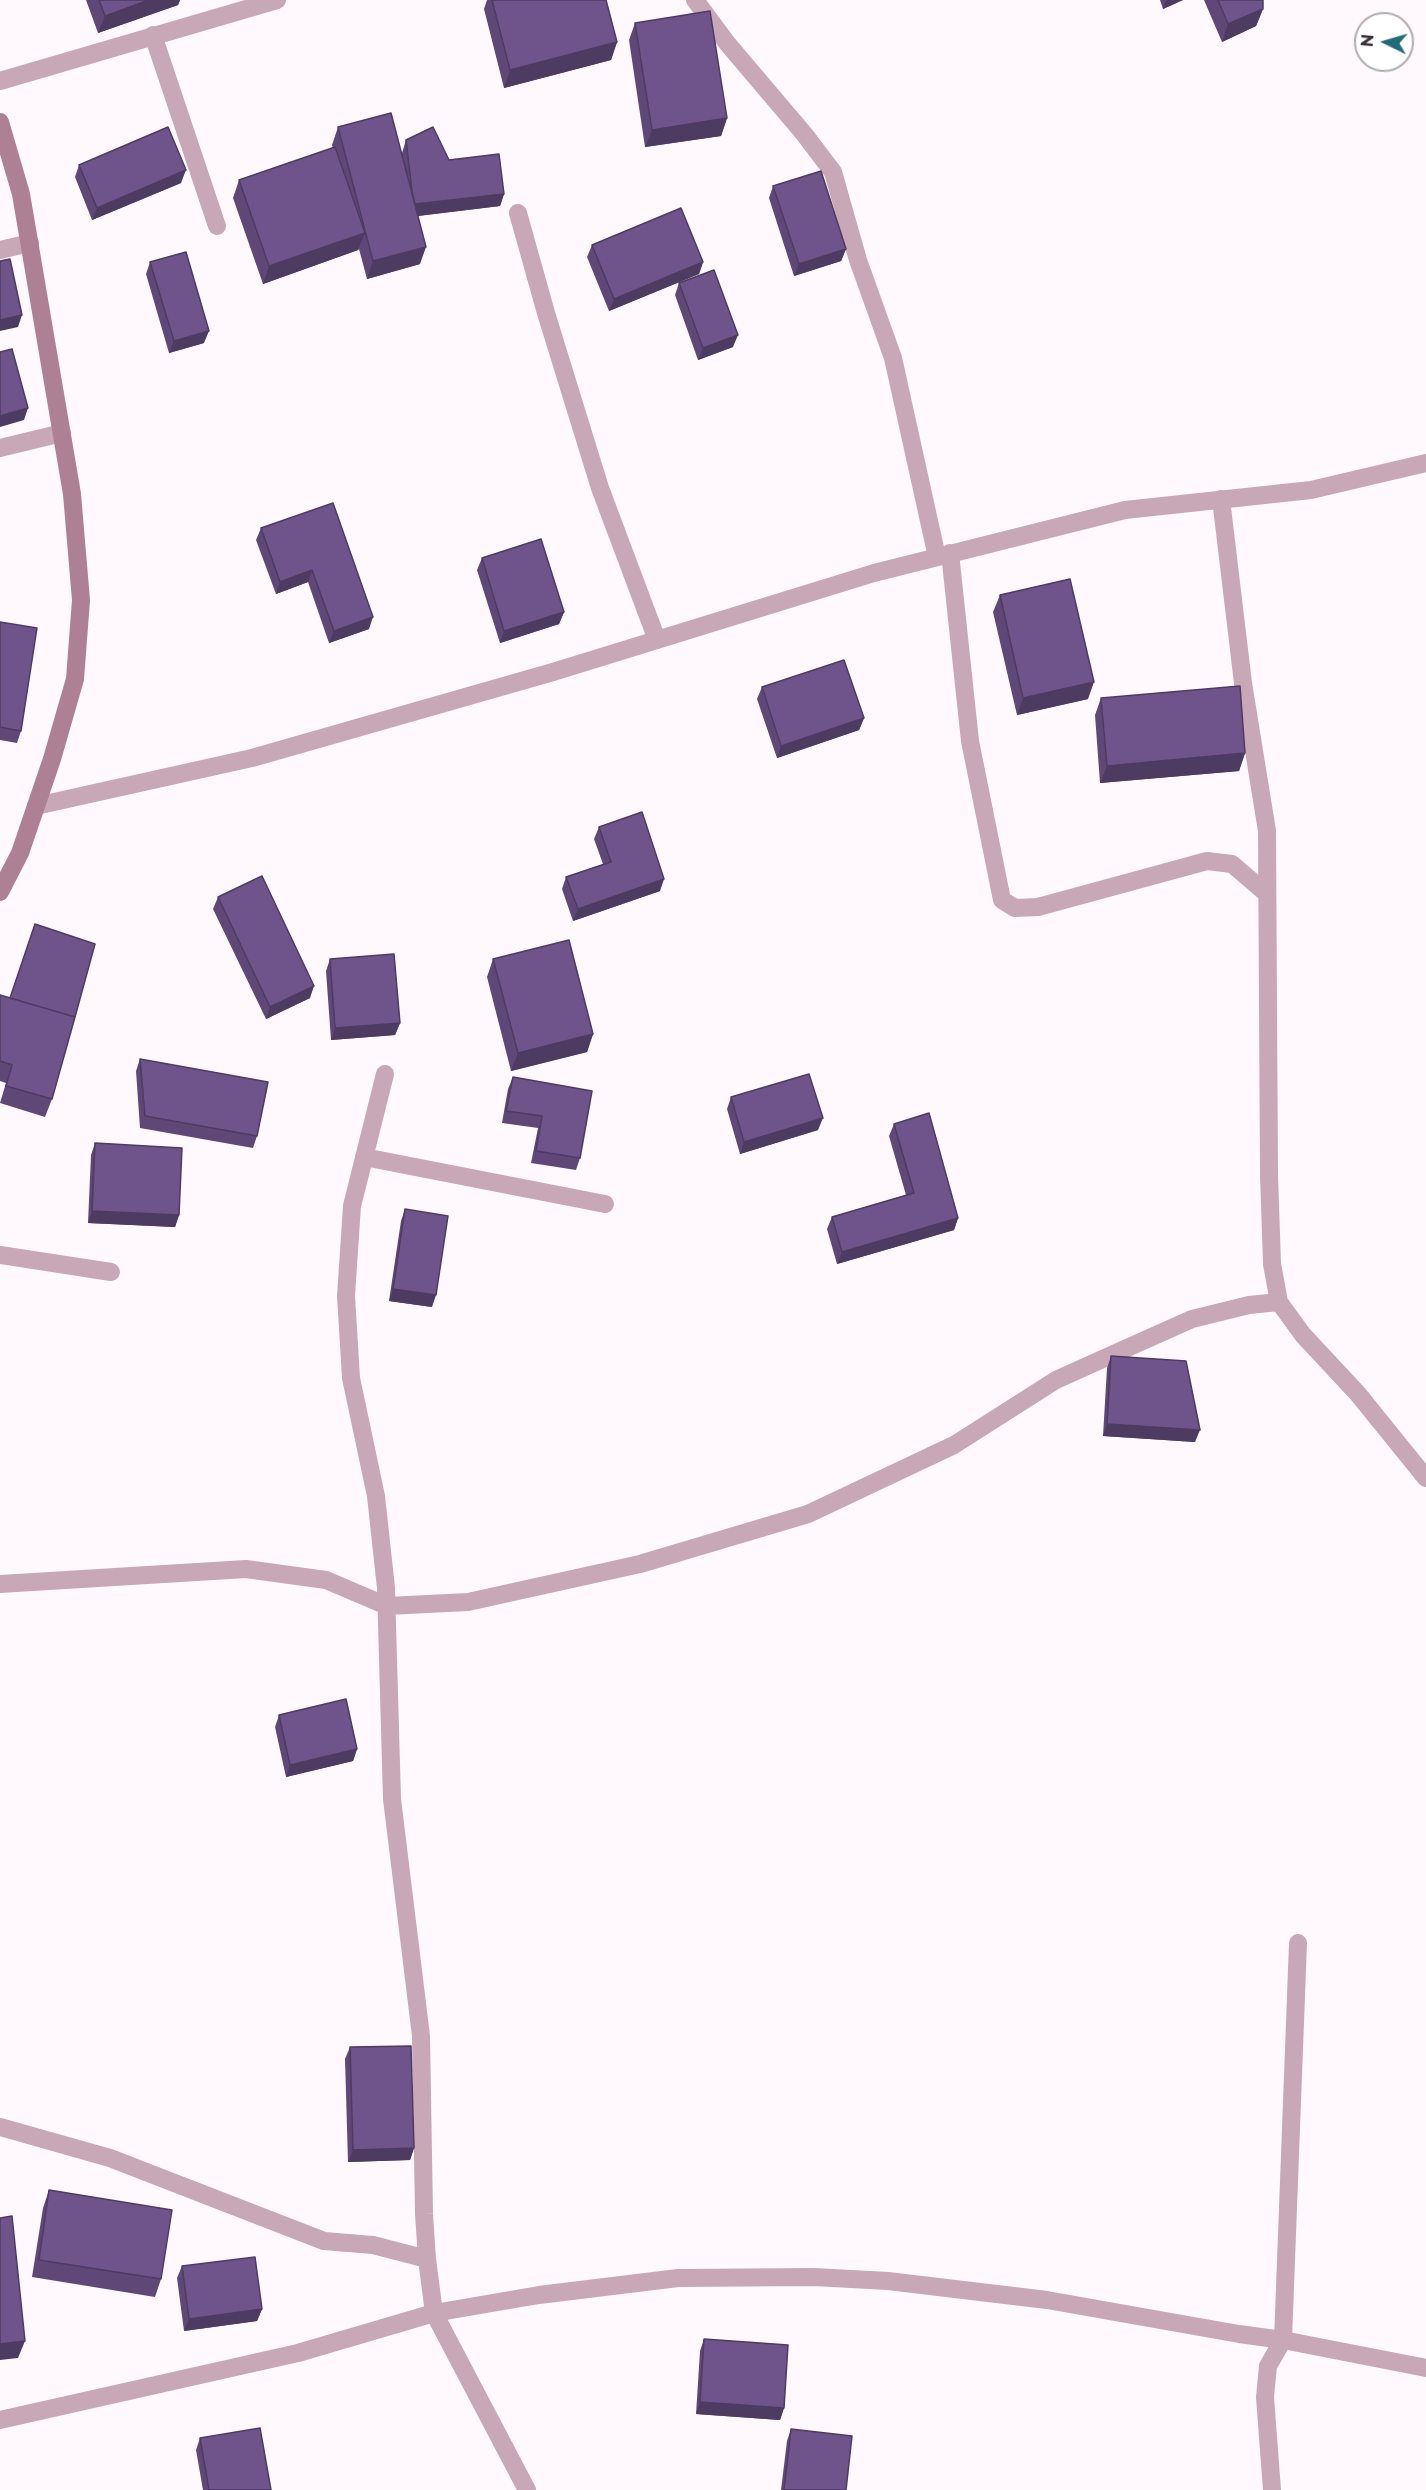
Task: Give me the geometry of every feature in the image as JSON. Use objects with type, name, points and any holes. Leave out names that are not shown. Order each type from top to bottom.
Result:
[{"type":"street","points":[[0,81],[277,0]]},
{"type":"street","points":[[695,0],[727,43],[805,135],[833,172],[858,260],[893,358],[943,555],[970,741],[1002,900],[1015,908],[1038,907],[1207,861],[1232,864],[1267,894]]},
{"type":"street","points":[[153,35],[217,226]]},
{"type":"street","points":[[0,122],[21,194],[30,243],[72,494],[81,600],[75,679],[20,853],[0,892]]},
{"type":"street","points":[[518,213],[600,488],[657,640]]},
{"type":"street","points":[[0,250],[30,243]]},
{"type":"street","points":[[0,447],[62,433]]},
{"type":"street","points":[[36,806],[252,758],[657,640],[874,573],[1125,510],[1311,490],[1426,463]]},
{"type":"street","points":[[1221,499],[1243,683],[1267,831],[1271,1241],[1272,1264],[1279,1302],[1304,1335],[1358,1394],[1426,1478]]},
{"type":"street","points":[[385,1074],[352,1206],[346,1296],[351,1378],[376,1496],[387,1606],[392,1799],[422,2036],[424,2214],[427,2259],[434,2313],[527,2490]]},
{"type":"street","points":[[364,1157],[605,1204]]},
{"type":"street","points":[[0,1255],[111,1272]]},
{"type":"street","points":[[0,1584],[246,1569],[326,1580],[387,1606],[468,1602],[640,1564],[808,1514],[954,1444],[1056,1380],[1192,1319],[1249,1305],[1279,1302]]},
{"type":"street","points":[[1272,2490],[1265,2397],[1268,2366],[1283,2340],[1298,1943]]},
{"type":"street","points":[[0,2127],[110,2158],[324,2241],[373,2245],[427,2259]]},
{"type":"street","points":[[0,2420],[298,2353],[434,2313],[539,2295],[678,2278],[814,2277],[888,2281],[1047,2300],[1283,2340],[1426,2368]]},
{"type":"building","points":[[99,0],[149,0],[105,16]]},
{"type":"building","points":[[492,0],[606,0],[617,42],[510,70]]},
{"type":"building","points":[[1218,0],[1263,0],[1263,9],[1228,24]]},
{"type":"building","points":[[710,11],[727,118],[652,130],[635,23]]},
{"type":"building","points":[[391,113],[426,247],[373,261],[338,127]]},
{"type":"building","points":[[168,127],[186,170],[97,208],[79,165]]},
{"type":"building","points":[[433,127],[449,160],[499,154],[504,194],[415,204],[406,140]]},
{"type":"building","points":[[335,147],[365,233],[269,266],[239,180]]},
{"type":"building","points":[[821,171],[846,249],[799,264],[773,186]]},
{"type":"building","points":[[681,208],[703,262],[614,299],[592,245]]},
{"type":"building","points":[[186,252],[209,331],[174,341],[150,262]]},
{"type":"building","points":[[10,259],[22,315],[0,320],[0,261]]},
{"type":"building","points":[[714,270],[738,335],[703,348],[679,283]]},
{"type":"building","points":[[12,349],[28,408],[0,416],[0,352]]},
{"type":"building","points":[[333,503],[373,617],[334,631],[312,570],[280,582],[261,528]]},
{"type":"building","points":[[541,539],[564,612],[504,631],[482,558]]},
{"type":"building","points":[[1070,579],[1094,682],[1023,698],[1000,595]]},
{"type":"building","points":[[0,622],[37,628],[21,731],[0,727]]},
{"type":"building","points":[[844,660],[864,718],[781,746],[762,687]]},
{"type":"building","points":[[1240,686],[1245,753],[1107,766],[1101,698]]},
{"type":"building","points":[[642,812],[664,879],[578,909],[566,877],[611,862],[599,827]]},
{"type":"building","points":[[262,876],[314,986],[270,1007],[218,897]]},
{"type":"building","points":[[35,924],[95,944],[75,1017],[10,998]]},
{"type":"building","points":[[569,940],[593,1034],[518,1053],[493,959]]},
{"type":"building","points":[[394,954],[400,1023],[335,1028],[330,959]]},
{"type":"building","points":[[0,995],[75,1017],[52,1099],[6,1086],[12,1065],[0,1061]]},
{"type":"building","points":[[140,1059],[268,1082],[257,1136],[145,1116]]},
{"type":"building","points":[[809,1074],[823,1118],[744,1142],[731,1097]]},
{"type":"building","points":[[513,1077],[592,1091],[580,1158],[536,1151],[542,1116],[506,1111]]},
{"type":"building","points":[[929,1113],[958,1218],[842,1252],[832,1217],[914,1193],[894,1124]]},
{"type":"building","points":[[95,1143],[182,1148],[179,1215],[92,1211]]},
{"type":"building","points":[[405,1209],[448,1216],[436,1295],[393,1289]]},
{"type":"building","points":[[1111,1356],[1186,1361],[1200,1430],[1107,1424]]},
{"type":"building","points":[[346,1699],[357,1749],[290,1765],[279,1715]]},
{"type":"building","points":[[411,2046],[414,2148],[353,2150],[350,2047]]},
{"type":"building","points":[[49,2190],[172,2210],[161,2279],[39,2260]]},
{"type":"building","points":[[12,2216],[25,2341],[0,2344],[0,2218]]},
{"type":"building","points":[[255,2257],[262,2309],[189,2319],[182,2266]]},
{"type":"building","points":[[704,2339],[788,2345],[784,2408],[700,2402]]},
{"type":"building","points":[[260,2428],[271,2490],[209,2490],[200,2438]]},
{"type":"building","points":[[791,2429],[852,2436],[846,2490],[784,2490]]}]
